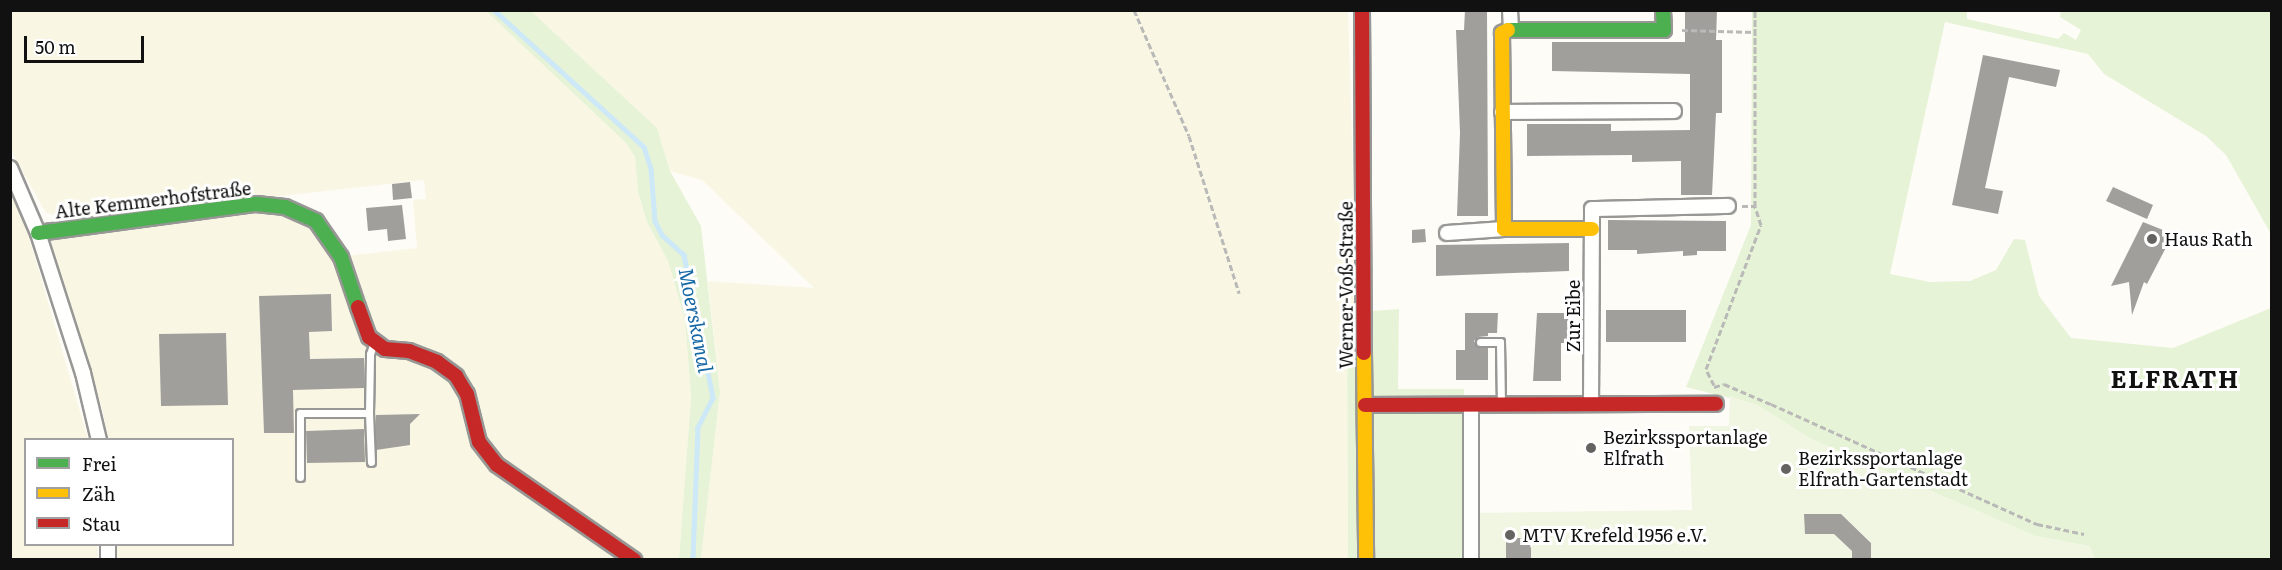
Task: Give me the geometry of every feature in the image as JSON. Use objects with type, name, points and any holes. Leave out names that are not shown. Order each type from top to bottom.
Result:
[{"type":"street","name":"Werner-Voß-Straße","points":[[1362,10],[1366,560]]},
{"type":"street","points":[[1510,10],[1511,29]]},
{"type":"street","points":[[1504,229],[1502,33],[1511,29],[1664,30],[1663,10]]},
{"type":"street","points":[[1502,112],[1674,111]]},
{"type":"street","name":"Alte Kemmerhofstraße","points":[[10,168],[16,191],[38,233],[83,373],[99,438]]},
{"type":"street","name":"Alte Kemmerhofstraße","points":[[38,233],[233,206],[285,207],[316,220],[332,241],[369,337],[374,341]]},
{"type":"street","name":"Zur Eibe","points":[[1591,404],[1593,209],[1728,206]]},
{"type":"street","points":[[1447,233],[1504,229],[1592,229]]},
{"type":"street","points":[[374,341],[385,350],[409,351],[437,362],[456,376],[467,394],[479,442],[497,465],[634,560]]},
{"type":"street","points":[[1365,405],[1716,404]]},
{"type":"street","points":[[1471,405],[1471,560]]},
{"type":"lane","points":[[371,462],[370,354],[374,341]]},
{"type":"lane","points":[[1479,342],[1500,342],[1501,405]]},
{"type":"lane","points":[[300,477],[300,413],[369,412]]},
{"type":"path","points":[[1134,10],[1189,136],[1239,293]]},
{"type":"path","points":[[1716,404],[1714,385],[1706,369],[1761,225],[1755,206],[1755,10]]},
{"type":"path","points":[[1664,30],[1755,32]]},
{"type":"path","points":[[1728,206],[1755,206]]},
{"type":"path","points":[[1714,385],[1724,384],[1771,404],[1895,463],[2037,524],[2084,534]]},
{"type":"shaded area","points":[[10,11],[486,11],[626,143],[635,157],[638,193],[647,222],[668,261],[685,320],[691,397],[679,559],[643,559],[501,462],[483,440],[471,392],[374,334],[346,256],[417,248],[413,200],[426,199],[424,180],[73,219],[46,213],[11,151]]},
{"type":"shaded area","points":[[531,11],[1348,11],[1357,311],[1347,313],[1348,559],[701,559],[720,392],[708,281],[814,288],[702,180],[670,171],[657,128]]},
{"type":"shaded area","points":[[10,189],[22,213],[88,438],[24,438],[24,546],[97,546],[98,559],[11,559]]},
{"type":"shaded area","points":[[264,209],[299,217],[325,241],[364,341],[411,356],[452,379],[474,443],[624,559],[114,559],[114,546],[234,546],[234,438],[108,438],[102,408],[46,238]]},
{"type":"green space","points":[[486,11],[531,11],[657,128],[670,171],[701,226],[720,392],[701,559],[679,559],[691,397],[685,320],[668,261],[647,222],[638,192],[635,157],[626,143]]},
{"type":"green space","points":[[1752,11],[1967,11],[1967,19],[2058,39],[2064,33],[2076,40],[2081,30],[2060,17],[2061,11],[2270,11],[2271,234],[2226,155],[2206,136],[2104,74],[2088,54],[1945,22],[1890,274],[1930,282],[1970,281],[1996,270],[2014,239],[2025,240],[2039,296],[2071,338],[2173,348],[2271,308],[2271,559],[2095,559],[2089,546],[2035,536],[1811,439],[1757,405],[1686,387],[1751,225]]},
{"type":"green space","points":[[1399,309],[1398,389],[1464,389],[1463,559],[1348,559],[1347,313]]},
{"type":"green space","name":"Bezirkssportanlage Elfrath-Gartenstadt","points":[[1730,396],[1757,405],[1811,439],[2035,536],[2089,546],[2095,559],[1871,559],[1871,542],[1841,514],[1805,514],[1805,534],[1834,534],[1852,551],[1852,559],[1531,559],[1531,538],[1506,538],[1506,559],[1476,559],[1476,513],[1692,510],[1689,426],[1729,426]]},
{"type":"building","points":[[1465,10],[1487,10],[1488,216],[1457,216],[1460,133],[1456,30],[1464,30]]},
{"type":"building","points":[[1685,10],[1717,10],[1716,40],[1722,40],[1722,113],[1716,113],[1712,195],[1681,195],[1681,161],[1632,162],[1632,155],[1527,156],[1527,124],[1611,124],[1611,131],[1690,130],[1690,74],[1552,71],[1552,42],[1685,42]]},
{"type":"building","points":[[1983,55],[2060,70],[2056,87],[2009,77],[1985,188],[2003,191],[1998,214],[1952,205]]},
{"type":"building","points":[[410,182],[412,198],[393,200],[392,184]]},
{"type":"building","points":[[2113,187],[2153,205],[2147,219],[2106,201]]},
{"type":"building","points":[[402,205],[406,239],[388,241],[387,229],[368,231],[366,208]]},
{"type":"building","points":[[1608,220],[1726,221],[1726,251],[1697,251],[1697,255],[1683,256],[1683,251],[1637,254],[1637,250],[1608,250]]},
{"type":"building","points":[[2143,222],[2173,234],[2147,284],[2144,282],[2132,315],[2129,282],[2111,286]]},
{"type":"building","points":[[1425,229],[1426,242],[1412,243],[1412,230]]},
{"type":"building","points":[[1569,243],[1569,271],[1436,276],[1436,245]]},
{"type":"building","points":[[331,294],[332,331],[309,332],[310,359],[364,358],[364,388],[293,390],[294,433],[264,433],[259,296]]},
{"type":"building","points":[[1606,310],[1686,310],[1686,342],[1606,342]]},
{"type":"building","points":[[1465,313],[1498,313],[1497,333],[1488,333],[1488,336],[1478,337],[1474,341],[1478,347],[1488,348],[1488,380],[1456,380],[1456,350],[1465,350]]},
{"type":"building","points":[[1537,313],[1570,313],[1569,343],[1561,343],[1561,381],[1533,381]]},
{"type":"building","points":[[226,333],[228,405],[161,406],[159,334]]},
{"type":"building","points":[[420,414],[410,424],[410,445],[376,450],[376,415]]},
{"type":"building","points":[[364,429],[365,462],[307,463],[306,431]]},
{"type":"building","points":[[1804,514],[1841,514],[1871,543],[1871,560],[1852,560],[1852,551],[1834,534],[1805,534]]},
{"type":"building","points":[[1506,538],[1531,538],[1531,560],[1506,560]]},
{"type":"waterway","name":"Moerskanal","points":[[494,10],[644,147],[651,168],[655,221],[662,235],[684,255],[713,398],[698,428],[693,560]]},
{"type":"traffic: fast","points":[[1508,30],[1664,30],[1663,10]]},
{"type":"traffic: fast","points":[[38,233],[256,204],[285,207],[316,221],[341,257],[358,307]]},
{"type":"traffic: slow","points":[[1508,30],[1502,33],[1504,229],[1592,229]]},
{"type":"traffic: slow","points":[[1364,353],[1366,560]]},
{"type":"traffic: jam","points":[[1362,10],[1364,353]]},
{"type":"traffic: jam","points":[[358,307],[369,337],[385,349],[409,351],[437,362],[456,376],[467,394],[479,442],[497,465],[634,560]]},
{"type":"traffic: jam","points":[[1365,405],[1716,404]]},
{"type":"place","name":"Haus Rath","points":[[2152,239]]},
{"type":"place","name":"Bezirkssportanlage Elfrath","points":[[1591,448]]},
{"type":"place","name":"Bezirkssportanlage Elfrath-Gartenstadt","points":[[1786,469]]},
{"type":"place","name":"MTV Krefeld 1956 e.V.","points":[[1510,535]]},
{"type":"district","name":"ELFRATH","points":[[2175,378]]}]
